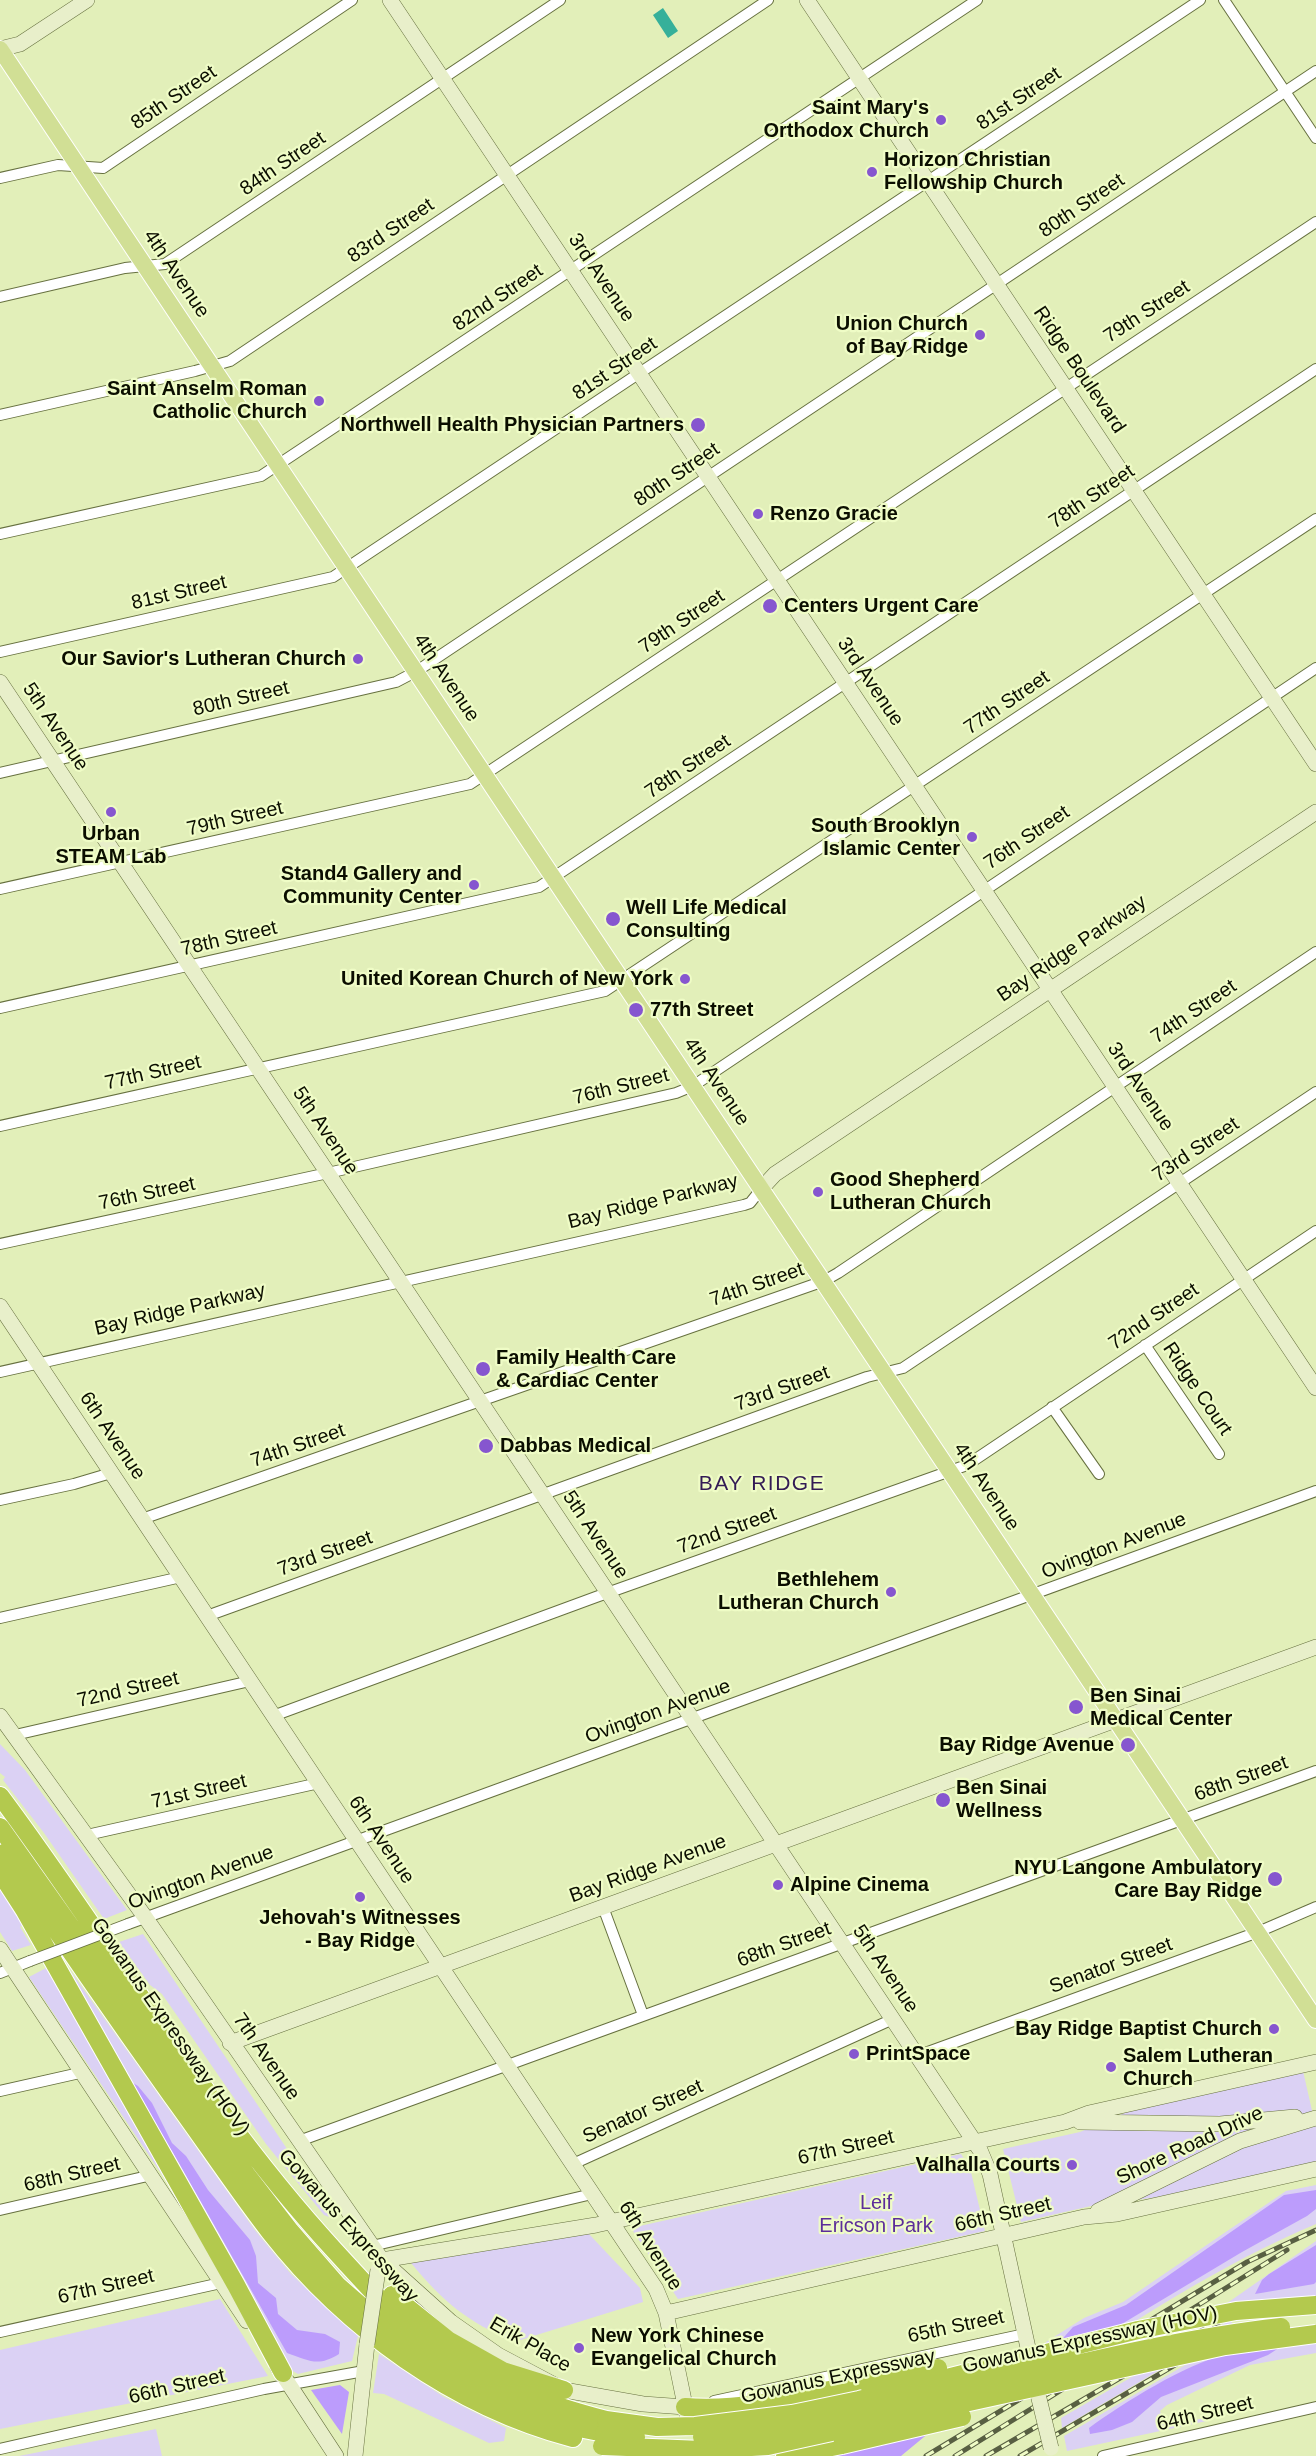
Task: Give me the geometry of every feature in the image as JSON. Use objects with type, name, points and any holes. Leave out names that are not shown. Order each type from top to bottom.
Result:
[{"type":"highway","name":"Gowanus Expressway","points":[[0,1796],[66,1885],[231,2127],[270,2177],[364,2283],[410,2327],[449,2358],[497,2384],[548,2405],[604,2433],[657,2427],[695,2427],[792,2414],[859,2400],[1138,2330],[1236,2311],[1316,2305]]},
{"type":"highway","name":"Gowanus Expressway (HOV)","points":[[0,1827],[246,2174],[290,2231],[337,2285],[394,2335],[488,2395],[569,2426],[637,2437],[752,2434],[856,2415],[1153,2347],[1234,2332],[1316,2323]]},
{"type":"highway","name":"Gowanus Expressway","points":[[0,1844],[94,1986],[271,2234],[314,2282],[349,2315],[428,2375],[486,2408],[540,2430],[604,2433],[702,2450],[768,2446],[1225,2346],[1316,2334]]},
{"type":"highway","points":[[0,1844],[16,1860],[67,1932],[121,1997]]},
{"type":"highway","points":[[0,1872],[25,1911],[286,2379]]},
{"type":"highway","points":[[364,2283],[388,2292],[448,2340],[503,2370],[564,2390]]},
{"type":"highway","points":[[686,2411],[758,2404],[995,2355],[1138,2330]]},
{"type":"highway","points":[[785,2456],[842,2445],[1029,2401],[1075,2387],[1100,2375]]},
{"type":"highway","points":[[732,2456],[738,2456]]},
{"type":"main road","name":"4th Avenue","points":[[0,49],[1316,2020]]},
{"type":"street","points":[[0,49],[20,44],[87,0]]},
{"type":"street","name":"85th Street","points":[[0,178],[58,165],[103,168],[352,0]]},
{"type":"street","name":"3rd Avenue","points":[[390,0],[1243,1279],[1313,1378]]},
{"type":"street","name":"84th Street","points":[[0,297],[145,266],[165,264],[560,0]]},
{"type":"street","name":"83rd Street","points":[[0,415],[230,361],[768,0]]},
{"type":"street","name":"Ridge Boulevard","points":[[807,0],[1316,764]]},
{"type":"street","name":"82nd Street","points":[[0,534],[261,476],[977,0]]},
{"type":"street","name":"81st Street","points":[[0,652],[333,577],[1200,0]]},
{"type":"street","points":[[1224,0],[1316,138]]},
{"type":"street","name":"80th Street","points":[[0,772],[396,682],[417,671],[1316,71]]},
{"type":"street","name":"79th Street","points":[[0,889],[470,784],[1316,222]]},
{"type":"street","name":"78th Street","points":[[0,1008],[539,887],[1316,369]]},
{"type":"street","name":"77th Street","points":[[0,1126],[605,992],[1316,519]]},
{"type":"street","name":"76th Street","points":[[0,1244],[328,1173],[676,1093],[693,1086],[1316,668]]},
{"type":"street","name":"5th Avenue","points":[[0,682],[974,2141],[989,2168],[1051,2452]]},
{"type":"street","name":"Bay Ridge Parkway","points":[[0,1372],[750,1203],[775,1174],[1316,812]]},
{"type":"street","name":"74th Street","points":[[142,1519],[824,1281],[1316,952]]},
{"type":"street","name":"73rd Street","points":[[207,1616],[867,1377],[903,1368],[1316,1092]]},
{"type":"street","name":"72nd Street","points":[[273,1716],[967,1465],[1316,1231]]},
{"type":"street","name":"6th Avenue","points":[[0,1306],[656,2289],[666,2313],[686,2411]]},
{"type":"street","name":"Ridge Court","points":[[1146,1345],[1219,1454]]},
{"type":"street","points":[[1052,1407],[1099,1474]]},
{"type":"street","points":[[0,1500],[74,1484],[111,1473]]},
{"type":"street","name":"Ovington Avenue","points":[[6,1970],[145,1917],[1033,1596],[1316,1491]]},
{"type":"street","points":[[0,1618],[181,1577]]},
{"type":"street","name":"Bay Ridge Avenue","points":[[230,2043],[1316,1647]]},
{"type":"street","name":"72nd Street","points":[[15,1734],[250,1681]]},
{"type":"street","name":"7th Avenue","points":[[0,1716],[145,1917],[372,2246],[380,2265]]},
{"type":"street","name":"68th Street","points":[[299,2141],[1316,1771]]},
{"type":"street","name":"71st Street","points":[[87,1835],[318,1783]]},
{"type":"street","points":[[603,1907],[643,2014]]},
{"type":"street","name":"Senator Street","points":[[917,2056],[1258,1932],[1316,1907]]},
{"type":"street","points":[[0,1949],[6,1970],[84,2072],[336,2456]]},
{"type":"street","name":"Senator Street","points":[[573,2164],[893,2019]]},
{"type":"street","name":"67th Street","points":[[380,2265],[612,2222],[1065,2122],[1089,2113],[1316,2062]]},
{"type":"street","points":[[0,2091],[84,2072]]},
{"type":"street","name":"Shore Road Drive","points":[[1065,2122],[1220,2124],[1277,2118],[1316,2117]]},
{"type":"street","name":"Shore Road Drive","points":[[1084,2217],[1240,2141],[1316,2117]]},
{"type":"street","name":"66th Street","points":[[666,2313],[1084,2217],[1117,2214],[1316,2169]]},
{"type":"street","name":"68th Street","points":[[0,2210],[152,2175]]},
{"type":"street","points":[[372,2246],[592,2194]]},
{"type":"street","points":[[355,2456],[367,2344],[380,2265]]},
{"type":"street","name":"Erik Place","points":[[380,2265],[451,2322],[498,2355],[564,2390],[686,2411]]},
{"type":"street","name":"67th Street","points":[[0,2332],[221,2283]]},
{"type":"street","points":[[923,2389],[1031,2361],[1236,2318]]},
{"type":"street","name":"65th Street","points":[[686,2411],[1025,2334]]},
{"type":"street","points":[[927,2409],[1154,2355],[1242,2338]]},
{"type":"street","name":"66th Street","points":[[0,2449],[264,2389],[286,2379],[364,2371]]},
{"type":"street","name":"64th Street","points":[[1103,2456],[1316,2407]]},
{"type":"green space","points":[[0,1744],[25,1770],[127,1910],[104,1919],[44,1833],[3,1780],[5,1777],[0,1773]]},
{"type":"green space","points":[[0,1887],[23,1924],[20,1927],[31,1945],[12,1951],[0,1932]]},
{"type":"green space","points":[[143,1934],[334,2219],[324,2215],[266,2144],[162,1994],[150,1985],[119,1942]]},
{"type":"green space","points":[[64,1962],[254,2229],[291,2274],[358,2336],[352,2361],[298,2374],[291,2370],[263,2326]]},
{"type":"green space","points":[[46,1968],[77,2017],[173,2191],[29,1977]]},
{"type":"green space","points":[[1303,2071],[1316,2128],[1316,2162],[1158,2197],[1091,2206],[1021,2222],[1003,2149],[1080,2132],[1132,2110]]},
{"type":"green space","name":"Leif Ericson Park","points":[[961,2154],[970,2168],[985,2231],[678,2299],[631,2228]]},
{"type":"green space","points":[[1316,2185],[1316,2224],[1281,2239],[1214,2274],[1148,2313],[1052,2375],[1046,2342],[1084,2318],[1123,2302],[1286,2191]]},
{"type":"green space","points":[[588,2233],[640,2288],[643,2302],[514,2342],[457,2310],[411,2263]]},
{"type":"green space","points":[[1316,2241],[1316,2304],[1213,2313]]},
{"type":"green space","points":[[220,2299],[268,2376],[0,2429],[0,2350]]},
{"type":"green space","points":[[1230,2320],[1234,2326],[1062,2428],[1061,2418]]},
{"type":"green space","points":[[1233,2337],[1316,2338],[1316,2353],[1250,2365],[1167,2405],[1160,2411],[1165,2427],[1204,2418],[1207,2421],[1067,2451],[1064,2436]]},
{"type":"green space","points":[[379,2354],[444,2397],[506,2428],[504,2441],[489,2443],[384,2394],[373,2393]]},
{"type":"green space","points":[[156,2429],[162,2456],[19,2456]]},
{"type":"shaded area","points":[[130,2081],[138,2086],[152,2103],[172,2143],[186,2156],[208,2190],[250,2240],[256,2256],[258,2283],[276,2298],[278,2314],[297,2330],[325,2334],[340,2342],[339,2354],[319,2362],[287,2353],[172,2151],[148,2118]]},
{"type":"shaded area","points":[[1316,2190],[1316,2209],[1307,2216],[1242,2252],[1055,2364],[1049,2354],[1073,2327],[1126,2305],[1284,2195]]},
{"type":"shaded area","points":[[1316,2245],[1316,2282],[1314,2284],[1255,2294],[1262,2280],[1269,2274]]},
{"type":"shaded area","points":[[1285,2344],[1268,2355],[1161,2397],[1132,2422],[1112,2430],[1090,2434],[1089,2428],[1120,2407],[1155,2385],[1192,2367],[1226,2354]]},
{"type":"shaded area","points":[[340,2385],[349,2392],[342,2434],[311,2390]]},
{"type":"shaded area","points":[[930,2432],[901,2456],[811,2456]]},
{"type":"water","points":[[663,8],[678,31],[668,38],[653,15]]},
{"type":"railway","points":[[926,2456],[1247,2262],[1316,2230]]},
{"type":"railway","points":[[955,2456],[1287,2250]]},
{"type":"railway","points":[[986,2456],[1206,2328],[1235,2315]]},
{"type":"railway","points":[[1020,2456],[1214,2342],[1238,2331]]},
{"type":"place","name":"Saint Mary's Orthodox Church","points":[[941,120]]},
{"type":"place","name":"Horizon Christian Fellowship Church","points":[[872,172]]},
{"type":"place","name":"Union Church of Bay Ridge","points":[[980,335]]},
{"type":"place","name":"Saint Anselm Roman Catholic Church","points":[[319,401]]},
{"type":"place","name":"Northwell Health Physician Partners","points":[[698,425]]},
{"type":"place","name":"Renzo Gracie","points":[[758,514]]},
{"type":"place","name":"Centers Urgent Care","points":[[770,606]]},
{"type":"place","name":"Our Savior's Lutheran Church","points":[[358,659]]},
{"type":"place","name":"Urban STEAM Lab","points":[[111,812]]},
{"type":"place","name":"South Brooklyn Islamic Center","points":[[972,837]]},
{"type":"place","name":"Stand4 Gallery and Community Center","points":[[474,885]]},
{"type":"place","name":"Well Life Medical Consulting","points":[[613,919]]},
{"type":"place","name":"United Korean Church of New York","points":[[685,979]]},
{"type":"place","name":"77th Street","points":[[636,1010]]},
{"type":"place","name":"Good Shepherd Lutheran Church","points":[[818,1192]]},
{"type":"place","name":"Family Health Care & Cardiac Center","points":[[483,1369]]},
{"type":"place","name":"Dabbas Medical","points":[[486,1446]]},
{"type":"place","name":"Bethlehem Lutheran Church","points":[[891,1592]]},
{"type":"place","name":"Ben Sinai Medical Center","points":[[1076,1707]]},
{"type":"place","name":"Bay Ridge Avenue","points":[[1128,1745]]},
{"type":"place","name":"Ben Sinai Wellness","points":[[943,1800]]},
{"type":"place","name":"NYU Langone Ambulatory Care Bay Ridge","points":[[1275,1879]]},
{"type":"place","name":"Alpine Cinema","points":[[778,1885]]},
{"type":"place","name":"Jehovah's Witnesses - Bay Ridge","points":[[360,1897]]},
{"type":"place","name":"Bay Ridge Baptist Church","points":[[1274,2029]]},
{"type":"place","name":"PrintSpace","points":[[854,2054]]},
{"type":"place","name":"Salem Lutheran Church","points":[[1111,2067]]},
{"type":"place","name":"Valhalla Courts","points":[[1072,2165]]},
{"type":"place","name":"New York Chinese Evangelical Church","points":[[579,2348]]},
{"type":"district","name":"BAY RIDGE","points":[[762,1484]]}]
